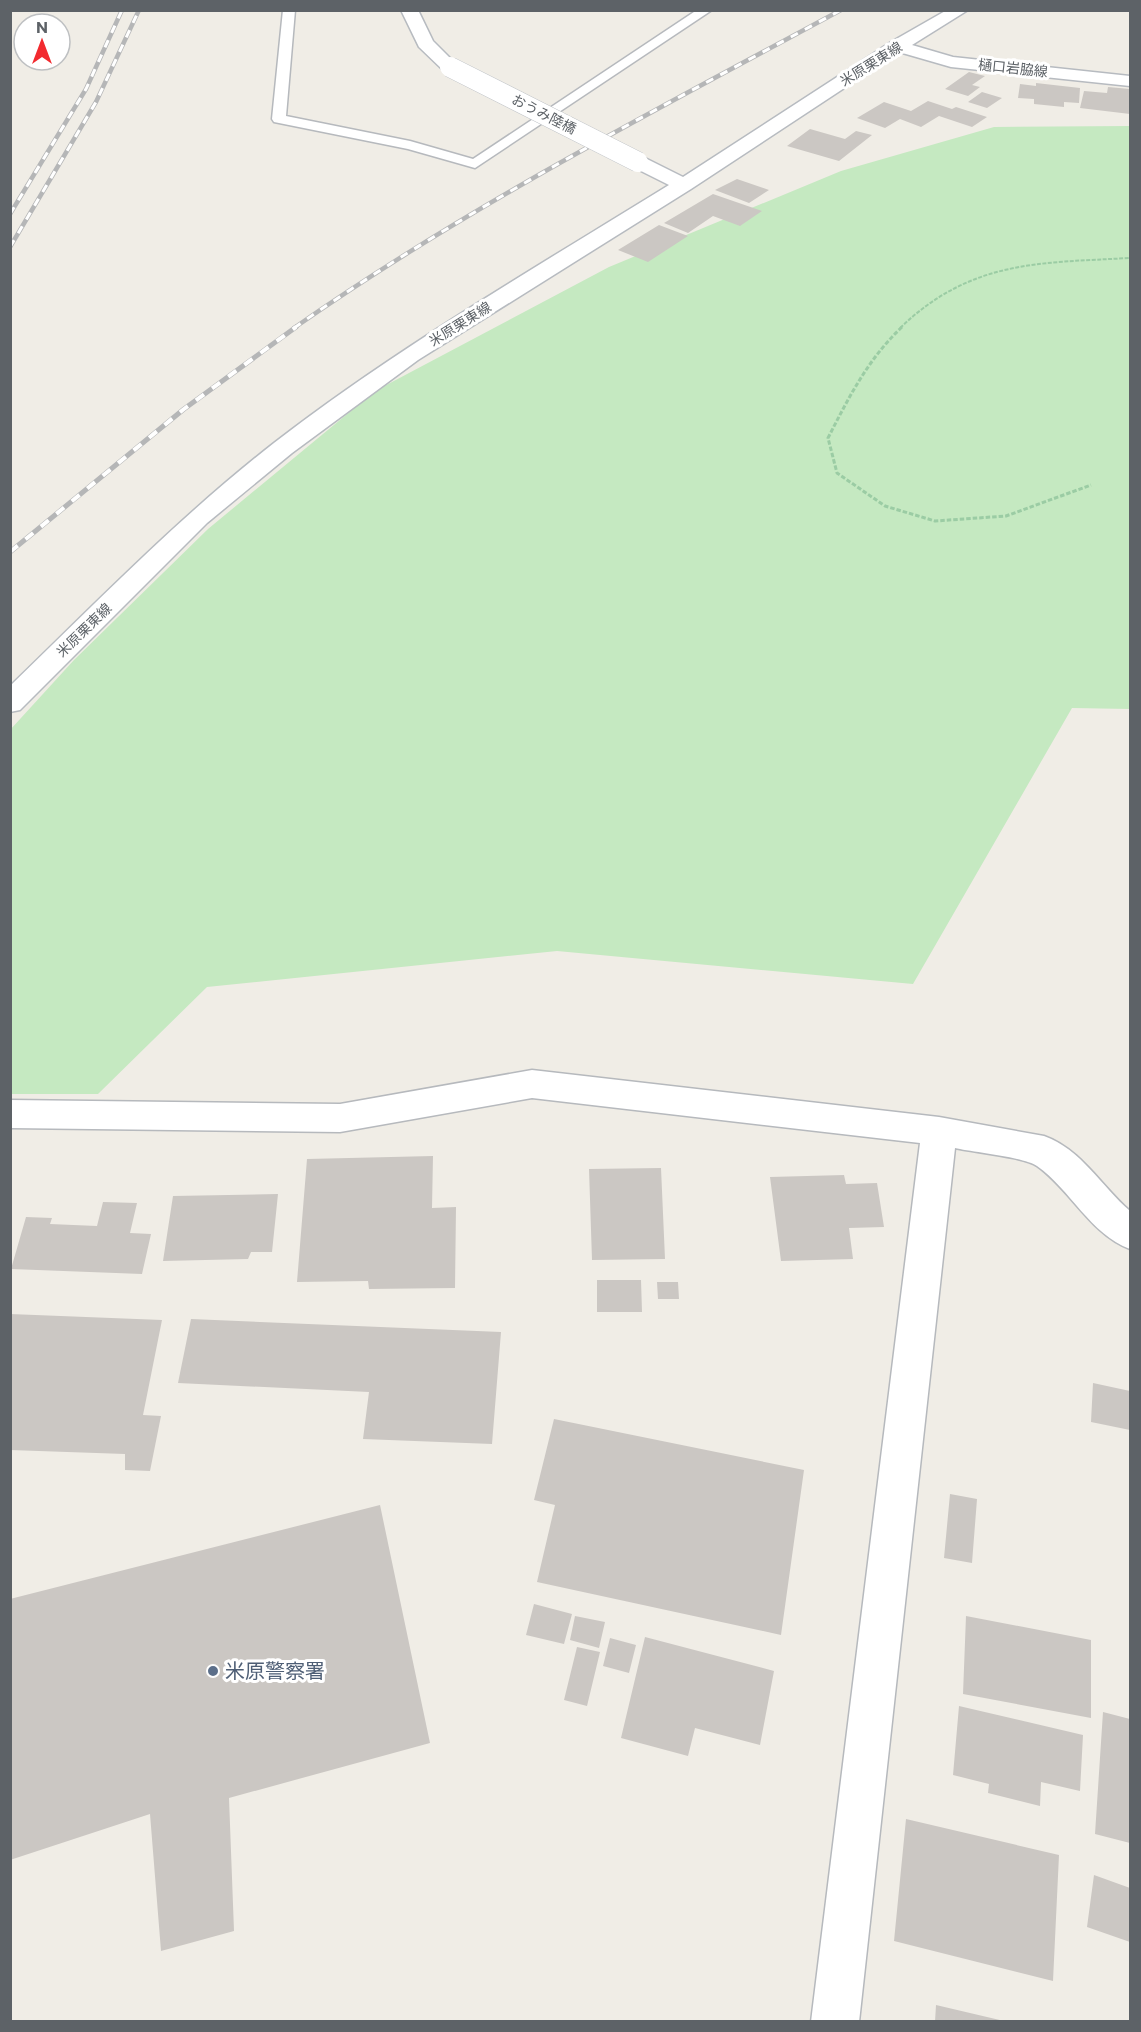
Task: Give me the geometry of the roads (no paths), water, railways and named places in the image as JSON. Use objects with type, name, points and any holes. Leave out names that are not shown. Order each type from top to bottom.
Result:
[{"type":"main road","name":"おうみ陸橋","points":[[408,10],[425,43],[450,66],[684,185]]},
{"type":"main road","name":"米原栗東線","points":[[10,703],[198,518],[283,448],[410,355],[684,185],[897,46],[960,10]]},
{"type":"main road","name":"樋口岩脇線","points":[[897,46],[951,62],[1131,81]]},
{"type":"main road","points":[[10,1114],[340,1118],[532,1084],[939,1131],[1044,1151],[1075,1177],[1108,1214],[1131,1233]]},
{"type":"main road","points":[[835,2022],[939,1131]]},
{"type":"lane","points":[[289,10],[279,119],[410,146],[475,164],[706,10]]},
{"type":"railway","points":[[10,214],[86,89],[122,10]]},
{"type":"railway","points":[[10,247],[96,102],[139,10]]},
{"type":"railway","points":[[294,328],[426,241],[494,201],[841,10]]},
{"type":"railway","points":[[10,552],[184,409],[296,327]]},
{"type":"place","name":"米原警察署","points":[[213,1671]]}]
